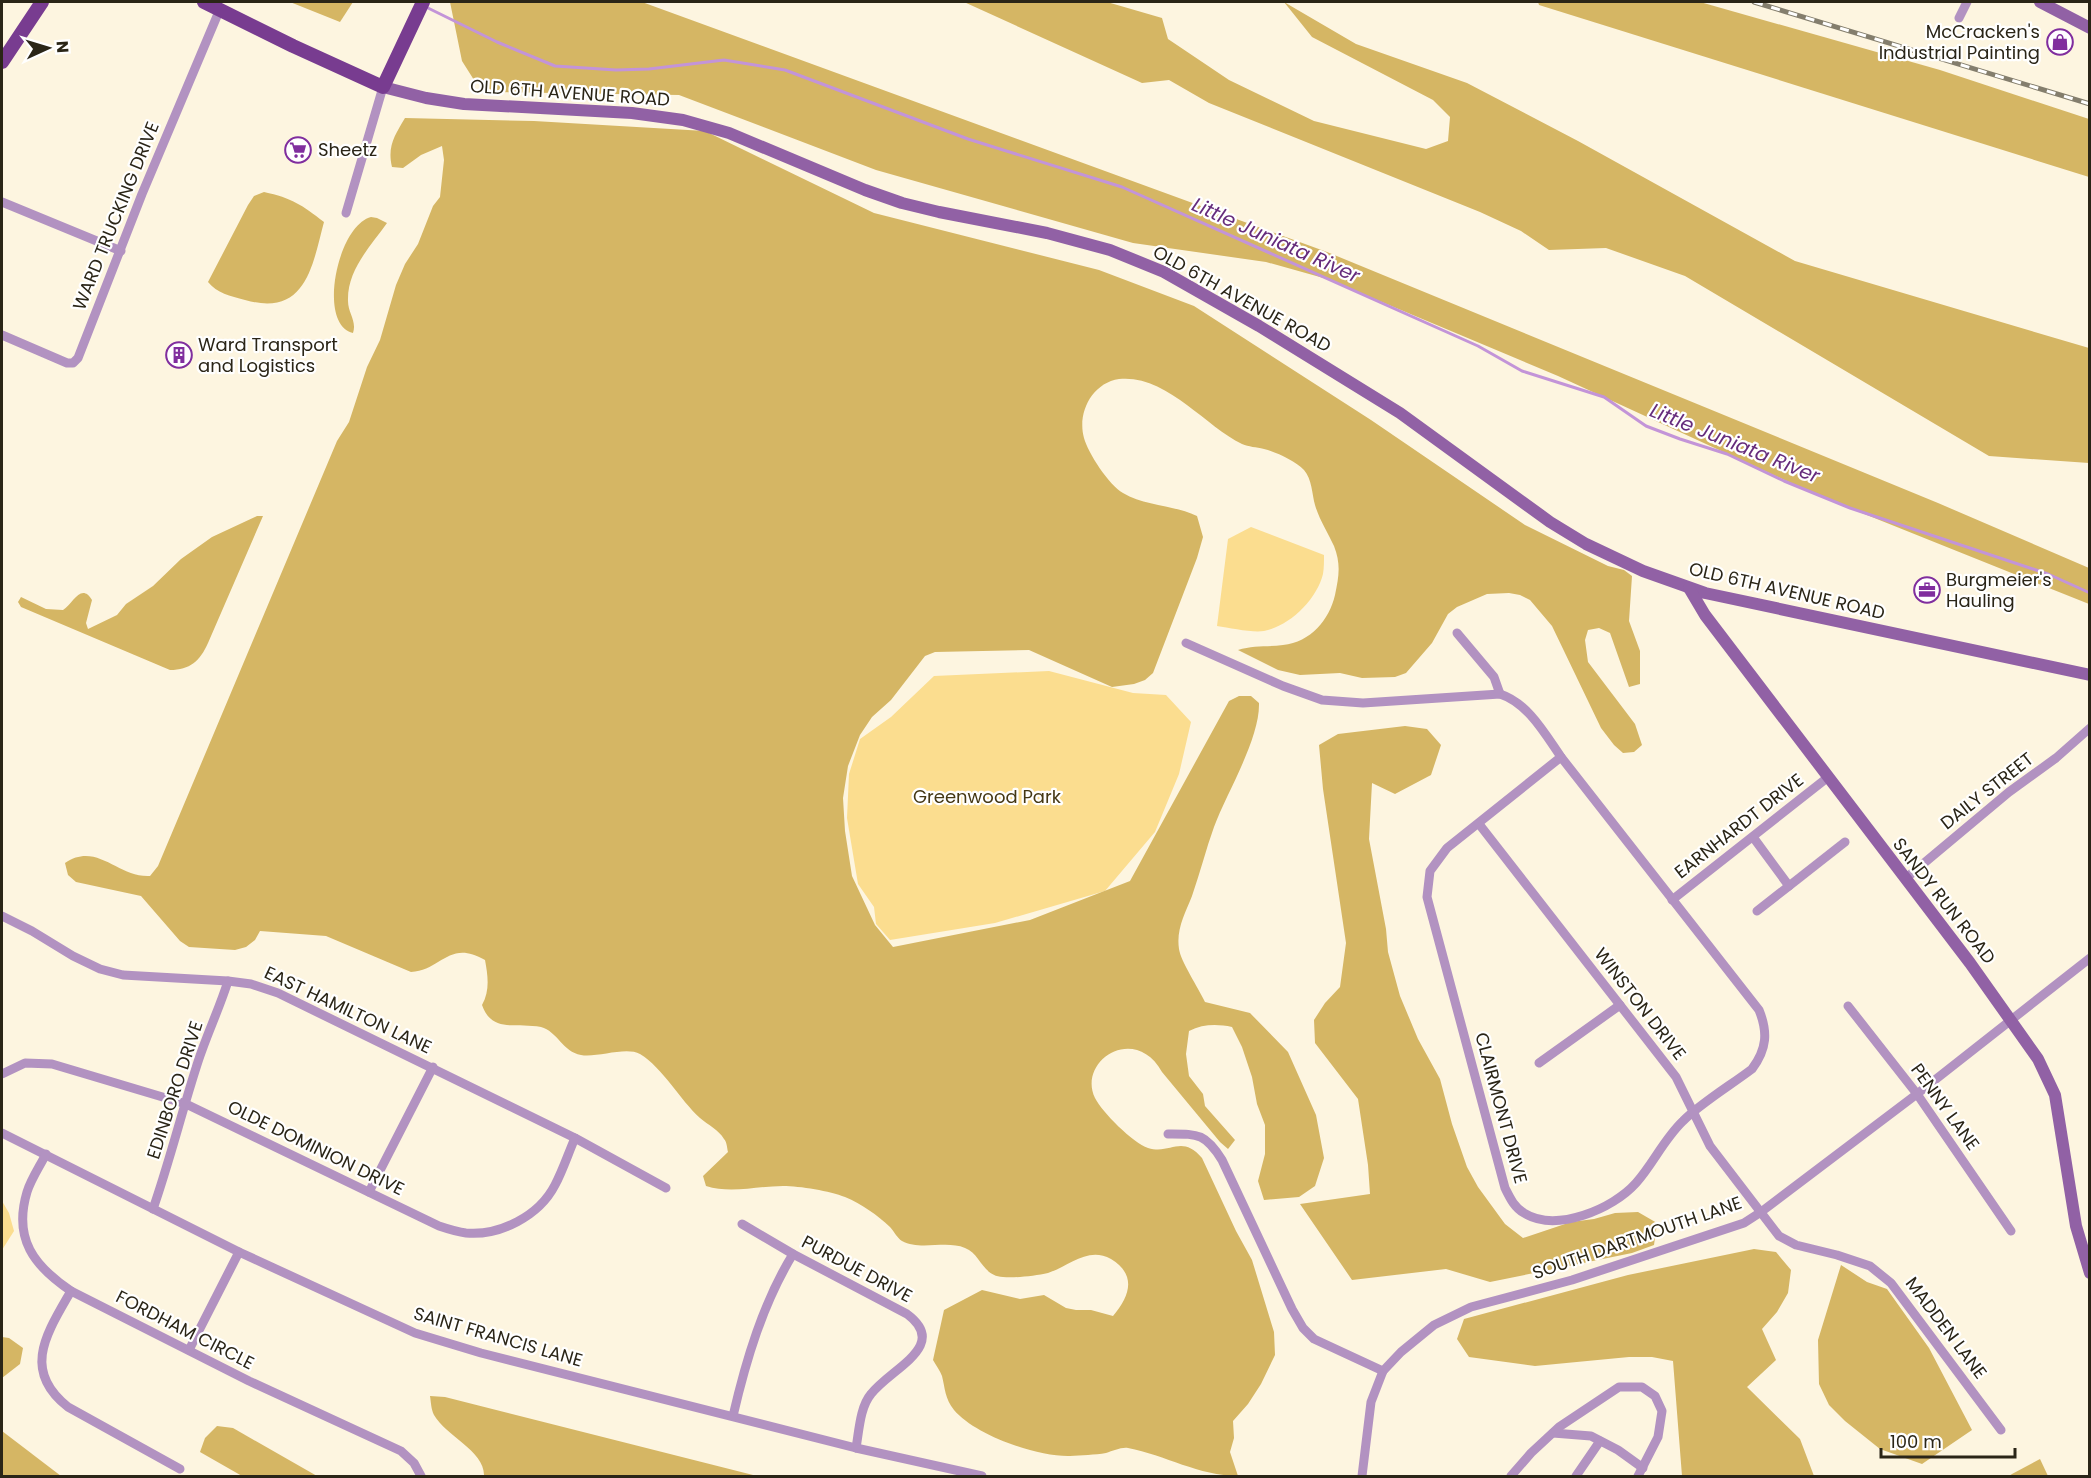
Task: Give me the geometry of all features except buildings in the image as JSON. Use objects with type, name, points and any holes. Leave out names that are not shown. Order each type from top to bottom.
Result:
[{"type":"main road","points":[[2,62],[42,2]]},
{"type":"main road","name":"OLD 6TH AVENUE ROAD","points":[[204,2],[383,87],[426,98],[464,104],[632,113],[683,120],[744,139],[902,203],[1047,233],[1110,250],[1164,272],[1188,285],[1364,389],[1508,492],[1580,540],[1643,571],[1689,588],[2090,675]]},
{"type":"main road","points":[[2040,2],[2090,28]]},
{"type":"main road","points":[[383,87],[421,6]]},
{"type":"main road","name":"SANDY RUN ROAD","points":[[1689,588],[1705,615],[1827,778],[2011,1018],[2045,1071],[2055,1095],[2076,1226],[2090,1273]]},
{"type":"street","points":[[1959,18],[1967,2]]},
{"type":"street","name":"WARD TRUCKING DRIVE","points":[[2,335],[59,360],[73,363],[81,352],[177,107],[220,9]]},
{"type":"street","points":[[346,213],[383,87]]},
{"type":"street","points":[[2,202],[121,251]]},
{"type":"street","points":[[1186,643],[1283,686],[1322,700],[1363,703],[1500,694],[1494,677],[1457,633]]},
{"type":"street","name":"CLAIRMONT DRIVE","points":[[1500,694],[1512,698],[1523,707],[1759,1010],[1766,1035],[1759,1059],[1752,1069],[1683,1121],[1635,1184],[1612,1203],[1588,1214],[1565,1220],[1533,1217],[1523,1213],[1512,1203],[1505,1188],[1427,897],[1430,871],[1447,848],[1561,757]]},
{"type":"street","name":"DAILY STREET","points":[[1905,879],[2090,728]]},
{"type":"street","name":"EARNHARDT DRIVE","points":[[1672,900],[1827,778]]},
{"type":"street","name":"WINSTON DRIVE","points":[[1479,824],[1676,1077],[1710,1146],[1761,1212]]},
{"type":"street","points":[[1753,837],[1789,886]]},
{"type":"street","points":[[1757,911],[1845,842]]},
{"type":"street","name":"EAST HAMILTON LANE","points":[[2,916],[100,969],[123,975],[251,984],[278,993],[575,1138],[666,1188]]},
{"type":"street","name":"SOUTH DARTMOUTH LANE","points":[[1362,1476],[1371,1402],[1383,1371],[1422,1334],[1460,1311],[1572,1280],[1744,1222],[1761,1212],[1917,1094],[2090,958]]},
{"type":"street","name":"EDINBORO DRIVE","points":[[153,1209],[171,1159],[197,1065],[228,981]]},
{"type":"street","points":[[1539,1063],[1620,1005]]},
{"type":"street","name":"PENNY LANE","points":[[1848,1006],[1917,1094],[2011,1231]]},
{"type":"street","name":"OLDE DOMINION DRIVE","points":[[2,1074],[25,1063],[52,1064],[186,1104],[439,1226],[465,1233],[497,1230],[522,1218],[544,1201],[554,1187],[575,1138]]},
{"type":"street","points":[[369,1192],[433,1067]]},
{"type":"street","name":"SAINT FRANCIS LANE","points":[[2,1133],[239,1252],[415,1333],[481,1353],[856,1448],[982,1476]]},
{"type":"street","points":[[1168,1134],[1195,1134],[1202,1136],[1213,1145],[1292,1309],[1306,1332],[1326,1346],[1383,1371]]},
{"type":"street","name":"FORDHAM CIRCLE","points":[[46,1154],[27,1191],[22,1227],[27,1244],[41,1268],[71,1291],[249,1381],[401,1451],[414,1463],[421,1476]]},
{"type":"street","name":"MADDEN LANE","points":[[1761,1212],[1779,1236],[1796,1245],[1870,1266],[1892,1283],[2001,1430]]},
{"type":"street","name":"PURDUE DRIVE","points":[[742,1224],[793,1254],[907,1314],[922,1328],[924,1337],[916,1353],[890,1375],[866,1401],[856,1448]]},
{"type":"street","points":[[189,1350],[239,1252]]},
{"type":"street","points":[[734,1416],[750,1351],[782,1272],[793,1254]]},
{"type":"street","points":[[71,1291],[47,1334],[42,1350],[42,1365],[46,1382],[55,1396],[68,1407],[180,1469]]},
{"type":"street","points":[[1511,1476],[1552,1433],[1619,1387],[1642,1387],[1655,1396],[1662,1411],[1658,1437],[1640,1472],[1618,1450],[1591,1437],[1552,1433]]},
{"type":"street","points":[[1576,1476],[1600,1441]]},
{"type":"green space","points":[[1251,527],[1324,555],[1323,574],[1309,602],[1283,624],[1264,631],[1217,626],[1228,539]]},
{"type":"green space","name":"Greenwood Park","points":[[1049,671],[1133,693],[1166,695],[1191,722],[1179,774],[1155,832],[1105,891],[995,923],[890,940],[876,924],[874,907],[858,884],[847,818],[849,774],[860,739],[891,717],[934,676]]},
{"type":"green space","points":[[2,1201],[9,1213],[14,1231],[2,1250]]},
{"type":"shaded area","points":[[290,2],[353,2],[340,22]]},
{"type":"shaded area","points":[[450,2],[642,2],[1327,252],[1938,503],[2089,568],[2089,604],[1817,495],[1558,376],[1327,279],[1266,262],[1133,243],[876,170],[679,95],[495,92],[474,80],[462,61]]},
{"type":"shaded area","points":[[964,2],[1107,2],[1162,18],[1168,39],[1229,80],[1314,121],[1426,149],[1448,141],[1450,117],[1433,100],[1312,37],[1284,2],[1356,44],[1467,83],[1578,141],[1795,261],[2089,348],[2089,463],[1989,456],[1685,276],[1606,248],[1549,250],[1521,231],[1480,212],[1209,103],[1169,80],[1142,83]]},
{"type":"shaded area","points":[[1538,2],[1700,2],[1940,70],[2089,119],[2089,177],[1539,5]]},
{"type":"shaded area","points":[[405,118],[534,121],[705,131],[874,213],[1099,270],[1194,306],[1371,420],[1525,525],[1608,566],[1624,570],[1632,576],[1629,621],[1640,651],[1640,684],[1629,687],[1610,633],[1599,628],[1588,630],[1585,640],[1588,662],[1635,724],[1642,745],[1634,752],[1623,753],[1601,728],[1552,626],[1530,600],[1520,595],[1487,594],[1457,607],[1448,614],[1432,643],[1406,673],[1395,677],[1362,678],[1340,673],[1300,675],[1278,670],[1238,650],[1293,643],[1310,634],[1328,613],[1338,582],[1336,552],[1321,521],[1307,474],[1296,463],[1280,455],[1242,444],[1228,436],[1169,393],[1136,380],[1119,379],[1101,386],[1085,409],[1082,428],[1090,452],[1117,489],[1141,501],[1197,516],[1203,537],[1153,673],[1145,680],[1134,684],[1112,687],[1029,650],[935,652],[925,656],[891,700],[872,717],[860,735],[848,766],[843,798],[852,876],[875,925],[893,947],[1030,920],[1130,881],[1229,701],[1239,696],[1251,696],[1259,703],[1258,717],[1249,749],[1214,827],[1182,922],[1178,942],[1186,968],[1205,1002],[1250,1013],[1288,1052],[1316,1115],[1324,1158],[1315,1186],[1299,1197],[1264,1200],[1258,1181],[1265,1154],[1265,1125],[1242,1047],[1232,1027],[1210,1025],[1189,1031],[1186,1054],[1189,1076],[1203,1094],[1205,1106],[1235,1140],[1228,1149],[1151,1058],[1138,1050],[1124,1049],[1112,1053],[1101,1061],[1094,1071],[1092,1084],[1095,1098],[1104,1111],[1126,1134],[1142,1145],[1156,1149],[1188,1147],[1202,1158],[1252,1260],[1274,1332],[1275,1355],[1261,1384],[1233,1421],[1234,1438],[1230,1452],[1238,1476],[1210,1473],[1128,1448],[1102,1454],[1070,1456],[1041,1453],[991,1436],[964,1419],[951,1406],[942,1376],[933,1360],[944,1310],[982,1290],[1020,1299],[1044,1295],[1066,1308],[1091,1310],[1113,1316],[1124,1301],[1128,1279],[1125,1272],[1111,1259],[1103,1256],[1086,1256],[1048,1273],[1013,1277],[996,1276],[965,1248],[950,1245],[917,1245],[902,1241],[875,1214],[839,1195],[790,1186],[734,1190],[706,1186],[703,1176],[728,1152],[726,1142],[693,1111],[656,1067],[634,1052],[581,1055],[569,1050],[547,1029],[506,1025],[492,1020],[482,1005],[487,989],[485,960],[473,954],[454,954],[422,970],[411,972],[326,936],[260,931],[255,940],[246,947],[235,950],[189,947],[180,941],[141,896],[76,882],[68,875],[65,863],[77,857],[87,856],[98,858],[138,875],[150,876],[158,866],[337,441],[349,422],[367,367],[380,340],[396,285],[405,264],[418,244],[433,206],[440,197],[444,160],[442,146],[421,155],[403,168],[392,167],[391,147]]},
{"type":"shaded area","points":[[264,192],[296,203],[324,222],[310,271],[303,284],[294,295],[281,301],[265,303],[229,295],[215,289],[208,282],[248,205],[254,196]]},
{"type":"shaded area","points":[[371,217],[387,223],[361,259],[351,279],[348,301],[354,325],[353,333],[342,326],[336,313],[334,295],[336,275],[349,238],[359,224]]},
{"type":"shaded area","points":[[257,516],[263,516],[208,643],[202,655],[189,666],[170,670],[21,607],[18,602],[21,597],[46,609],[63,610],[77,596],[84,593],[92,600],[86,623],[88,629],[117,615],[126,604],[153,586],[181,559],[212,537]]},
{"type":"shaded area","points":[[1405,726],[1427,729],[1441,745],[1431,775],[1395,794],[1372,783],[1369,839],[1386,929],[1388,952],[1400,996],[1418,1039],[1440,1079],[1467,1167],[1478,1187],[1505,1224],[1523,1238],[1571,1222],[1615,1213],[1638,1212],[1657,1223],[1654,1245],[1632,1253],[1490,1282],[1446,1269],[1352,1280],[1300,1204],[1370,1194],[1358,1099],[1315,1043],[1314,1020],[1325,1003],[1340,987],[1346,943],[1323,789],[1319,745],[1338,734]]},
{"type":"shaded area","points":[[1754,1249],[1776,1252],[1791,1270],[1788,1293],[1777,1312],[1762,1329],[1776,1360],[1747,1387],[1800,1439],[1814,1476],[1682,1476],[1673,1361],[1652,1357],[1629,1357],[1535,1366],[1469,1357],[1457,1339],[1464,1319],[1628,1275]]},
{"type":"shaded area","points":[[1841,1265],[1867,1282],[1887,1289],[1929,1348],[1972,1430],[1922,1464],[1880,1449],[1829,1405],[1819,1384],[1818,1340]]},
{"type":"shaded area","points":[[2,1337],[9,1338],[23,1348],[20,1364],[2,1378]]},
{"type":"shaded area","points":[[430,1396],[445,1397],[757,1476],[484,1476],[483,1467],[472,1451],[447,1430],[434,1415]]},
{"type":"shaded area","points":[[217,1426],[233,1428],[317,1476],[242,1476],[200,1452],[205,1438]]},
{"type":"shaded area","points":[[2,1431],[61,1476],[2,1476]]},
{"type":"shaded area","points":[[2040,1459],[2048,1476],[2009,1476],[2012,1474]]},
{"type":"waterway","name":"Little Juniata River","points":[[428,8],[497,42],[555,66],[616,70],[649,69],[724,60],[785,70],[968,139],[1122,187],[1478,346],[1522,371],[1604,397],[1646,426],[1727,454],[1784,481],[1850,508],[2048,574],[2090,593]]},
{"type":"railway","points":[[1754,2],[2090,104]]},
{"type":"place","name":"McCracken's Industrial Painting","points":[[2060,42]]},
{"type":"place","name":"Sheetz","points":[[298,150]]},
{"type":"place","name":"Ward Transport and Logistics","points":[[179,355]]},
{"type":"place","name":"Burgmeier's Hauling","points":[[1927,590]]}]
